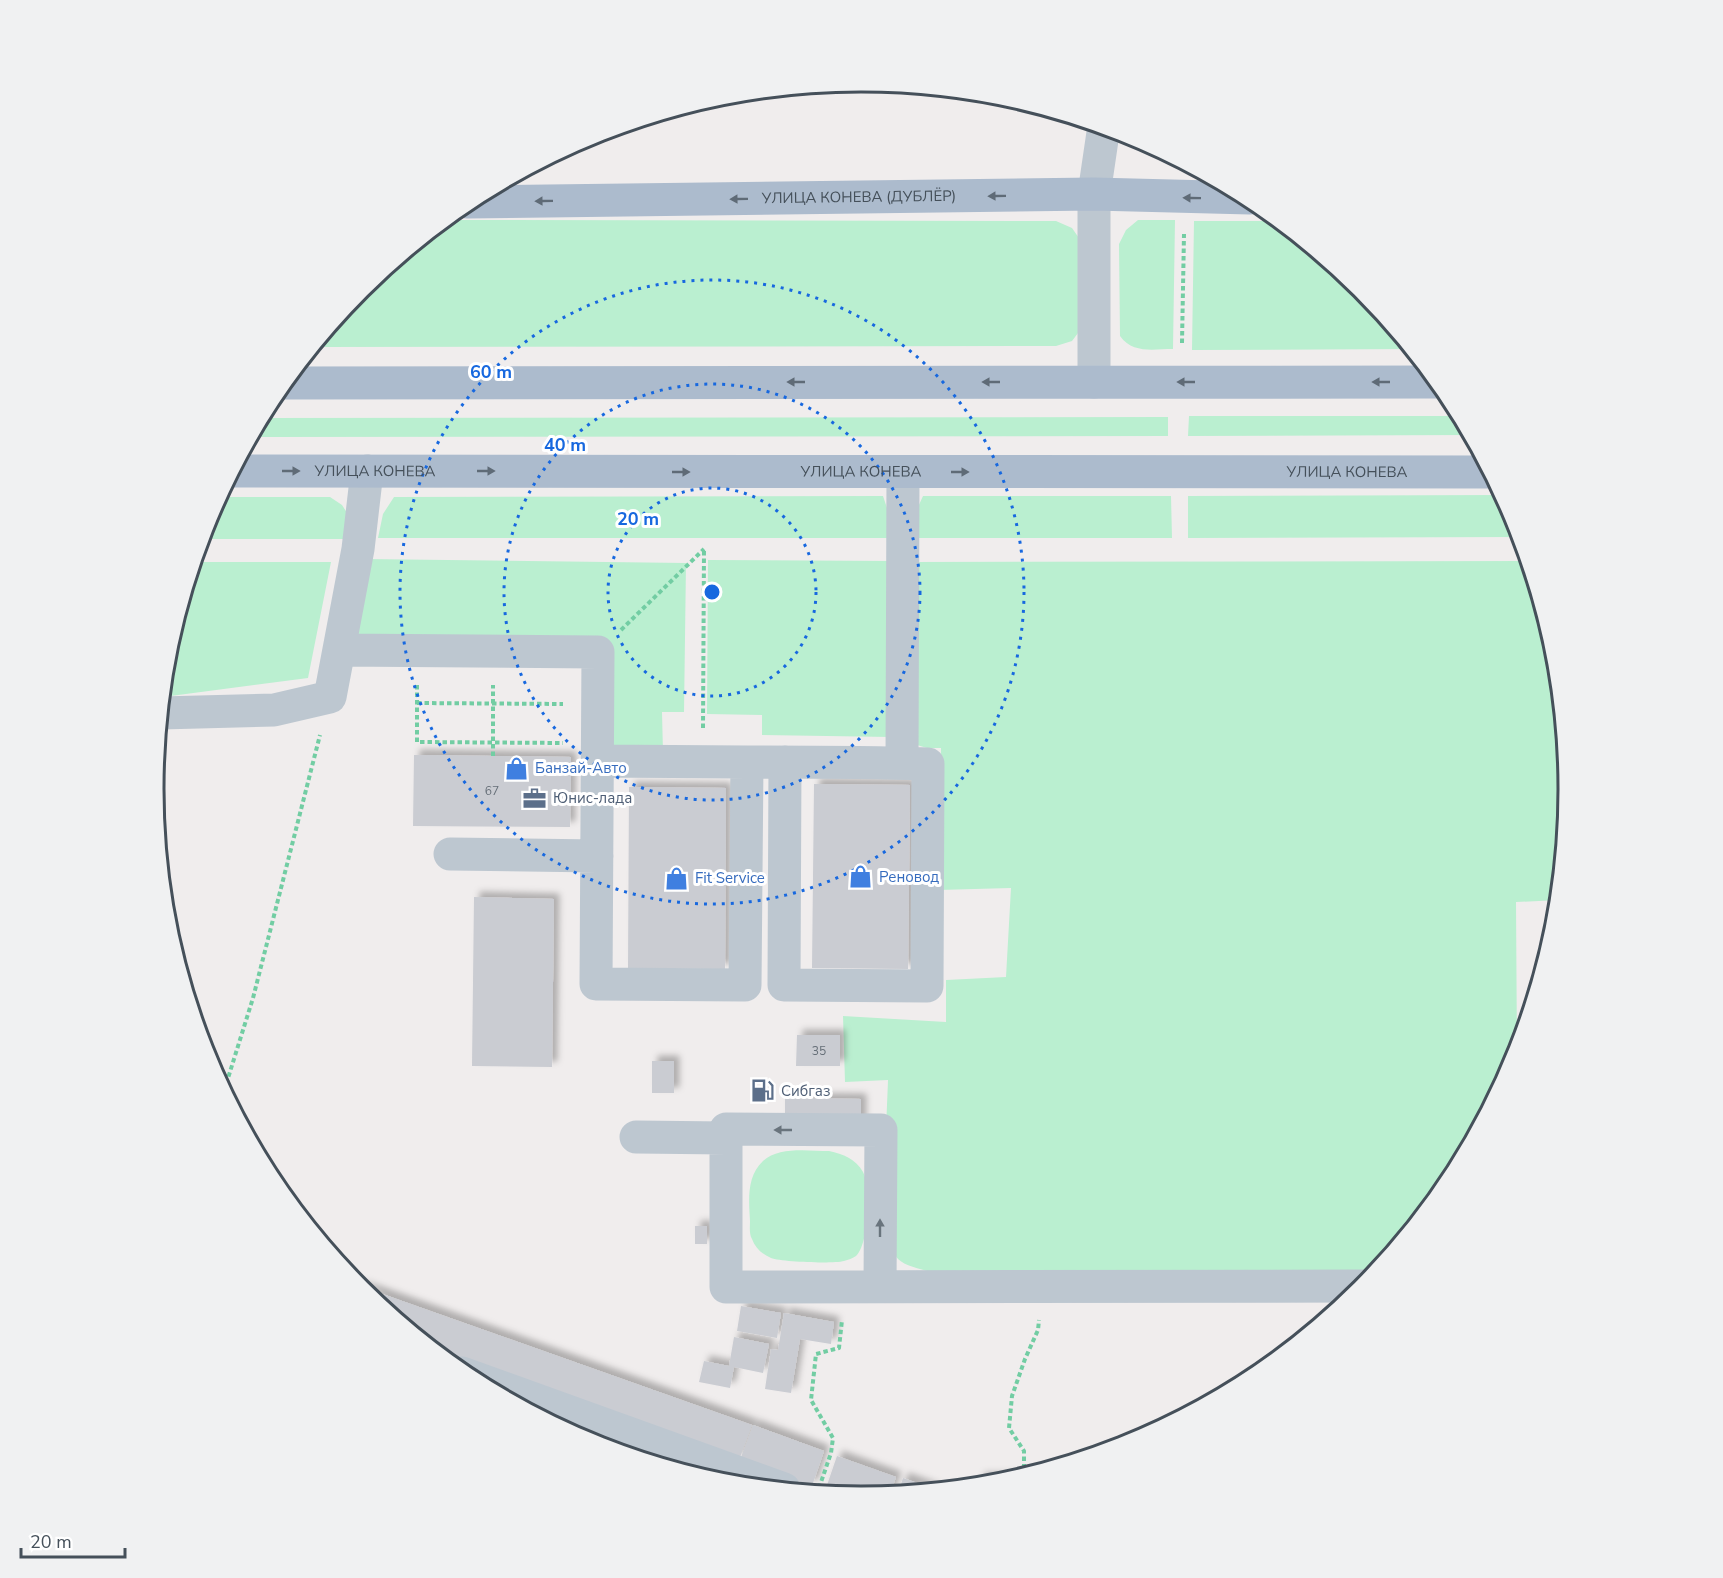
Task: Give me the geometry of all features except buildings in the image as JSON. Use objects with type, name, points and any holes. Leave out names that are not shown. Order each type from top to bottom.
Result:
[{"type":"main road","name":"УЛИЦА КОНЕВА (ДУБЛЁР)","points":[[495,196],[1094,194],[1230,197]]},
{"type":"main road","points":[[295,382],[1428,382]]},
{"type":"main road","name":"УЛИЦА КОНЕВА","points":[[241,471],[1482,472]]},
{"type":"street","points":[[1094,382],[1094,194],[1103,135]]},
{"type":"street","points":[[168,713],[274,710],[330,697],[358,549],[367,471]]},
{"type":"street","points":[[902,763],[903,472]]},
{"type":"street","points":[[339,650],[598,652],[596,984],[745,985],[747,762]]},
{"type":"street","points":[[597,761],[703,761],[902,763],[928,764],[927,987],[784,985],[785,762]]},
{"type":"street","points":[[450,854],[597,856]]},
{"type":"street","points":[[880,1286],[881,1131],[726,1129],[726,1287],[1351,1286]]},
{"type":"street","points":[[636,1137],[726,1138]]},
{"type":"street","points":[[507,1389],[754,1478]]},
{"type":"path","points":[[1182,343],[1184,234]]},
{"type":"path","points":[[598,652],[704,548],[703,761]]},
{"type":"path","points":[[417,651],[417,742],[567,743]]},
{"type":"path","points":[[493,756],[494,652]]},
{"type":"path","points":[[228,1079],[253,998],[330,697]]},
{"type":"path","points":[[417,703],[567,704]]},
{"type":"path","points":[[1024,1467],[1024,1451],[1010,1428],[1012,1396],[1038,1330],[1043,1286]]},
{"type":"path","points":[[820,1485],[831,1453],[833,1438],[812,1400],[816,1354],[839,1348]]},
{"type":"green space","points":[[459,220],[1056,221],[1072,228],[1081,241],[1081,329],[1072,341],[1056,346],[322,347],[368,296],[402,265]]},
{"type":"green space","points":[[1138,220],[1175,220],[1173,349],[1137,348],[1125,342],[1120,336],[1119,244],[1126,230]]},
{"type":"green space","points":[[1194,221],[1265,221],[1321,265],[1355,296],[1403,349],[1192,350]]},
{"type":"green space","points":[[1189,416],[1451,416],[1463,435],[1188,436]]},
{"type":"green space","points":[[1168,417],[1168,436],[259,437],[271,418]]},
{"type":"green space","points":[[1494,495],[1512,537],[1188,538],[1188,496]]},
{"type":"green space","points":[[883,496],[887,508],[887,538],[378,538],[383,514],[394,497]]},
{"type":"green space","points":[[923,496],[1171,496],[1172,538],[919,538],[918,507]]},
{"type":"green space","points":[[229,497],[330,497],[342,505],[351,519],[347,539],[211,539]]},
{"type":"green space","points":[[364,559],[686,563],[684,712],[662,712],[663,753],[611,754],[606,650],[356,634]]},
{"type":"green space","points":[[708,560],[892,561],[891,737],[762,735],[762,715],[707,714]]},
{"type":"green space","points":[[1521,561],[1546,653],[1558,743],[1558,835],[1550,900],[1516,902],[1517,1027],[1487,1097],[1466,1138],[1441,1177],[1415,1214],[1363,1273],[937,1274],[911,1266],[898,1259],[892,1246],[888,1227],[886,1202],[888,1080],[845,1082],[843,1016],[946,1022],[946,980],[1006,977],[1011,888],[938,890],[941,748],[917,745],[912,562]]},
{"type":"green space","points":[[202,562],[331,562],[308,678],[170,696],[177,653]]},
{"type":"green space","points":[[794,1150],[829,1151],[853,1160],[860,1167],[866,1179],[868,1202],[866,1228],[860,1250],[850,1259],[830,1262],[786,1261],[765,1255],[755,1245],[750,1233],[750,1190],[758,1167],[763,1161],[777,1153]]},
{"type":"place","name":"Банзай-Авто","points":[[517,768]]},
{"type":"place","name":"Юнис-лада","points":[[535,798]]},
{"type":"place","name":"Реновод","points":[[861,877]]},
{"type":"place","name":"Fit Service","points":[[677,878]]},
{"type":"place","name":"Сибгаз","points":[[763,1091]]}]
